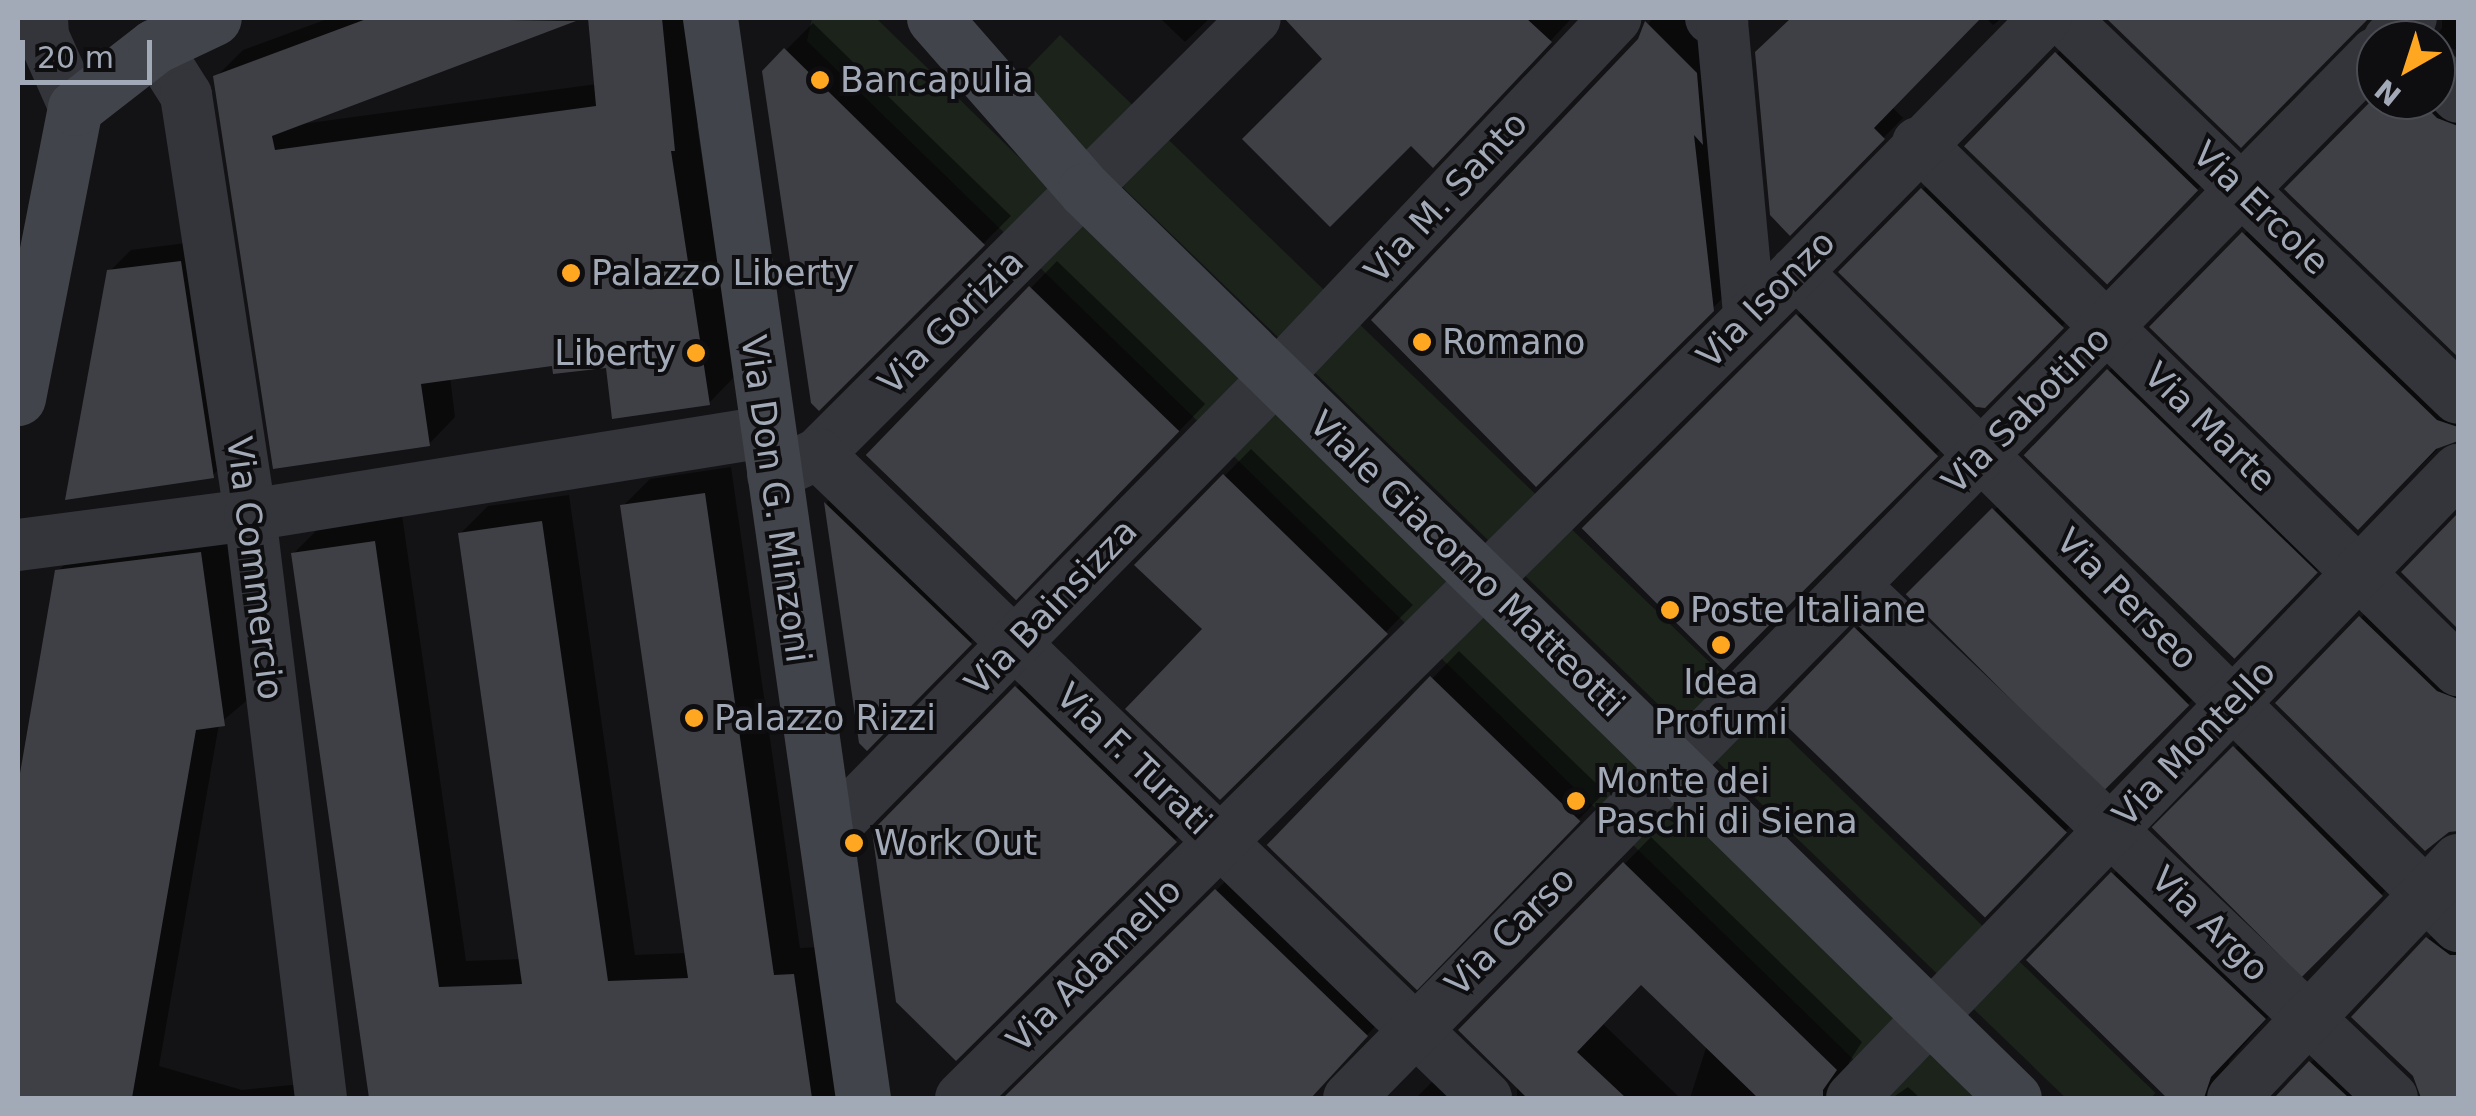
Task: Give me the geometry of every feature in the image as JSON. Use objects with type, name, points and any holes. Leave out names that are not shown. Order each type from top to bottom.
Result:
[{"type":"street","points":[[18,398],[75,108],[42,36],[42,18]]},
{"type":"street","points":[[75,108],[155,46],[214,18]]},
{"type":"street","name":"Via Don G. Minzoni","points":[[710,18],[785,454],[826,836],[864,1098]]},
{"type":"street","name":"Viale Giacomo Matteotti","points":[[934,18],[1085,190],[2014,1098]]},
{"type":"street","name":"Via Gorizia","points":[[785,454],[1085,190],[1255,18]]},
{"type":"street","name":"Via Isonzo","points":[[1484,580],[2046,18]]},
{"type":"street","name":"Via Ercole","points":[[2063,18],[2458,398]]},
{"type":"street","points":[[1717,20],[1749,315]]},
{"type":"street","name":"Via M. Santo","points":[[1276,377],[1599,23]]},
{"type":"street","name":"Via Commercio","points":[[155,46],[186,95],[250,516],[321,1098]]},
{"type":"street","name":"Via Sabotino","points":[[1674,766],[2356,72]]},
{"type":"street","name":"Via Marte","points":[[1918,143],[2458,670]]},
{"type":"street","name":"Via Perseo","points":[[1796,272],[2233,704],[2448,894]]},
{"type":"street","name":"Via Bainsizza","points":[[826,836],[1276,377]]},
{"type":"street","points":[[18,545],[785,454]]},
{"type":"street","name":"Via F. Turati","points":[[785,454],[1015,644],[1486,1098]]},
{"type":"street","name":"Via Montello","points":[[1852,1098],[2458,470]]},
{"type":"street","name":"Via Adamello","points":[[961,1098],[1484,580]]},
{"type":"street","name":"Via Argo","points":[[1853,585],[2392,1098]]},
{"type":"street","name":"Via Carso","points":[[1349,1098],[1674,766]]},
{"type":"street","points":[[2233,1098],[2308,1019],[2448,894]]},
{"type":"shaded area","points":[[812,18],[876,18],[1986,1098],[1893,1098],[807,41]]},
{"type":"shaded area","points":[[1060,35],[2156,1093],[2151,1098],[2066,1098],[1014,82]]},
{"type":"building","points":[[369,18],[576,21],[272,136],[275,150],[596,106],[588,18],[662,18],[675,151],[671,151],[710,405],[612,419],[606,368],[553,374],[552,366],[421,384],[430,446],[273,469],[213,76]]},
{"type":"building","points":[[1284,18],[1526,18],[1552,42],[1433,168],[1411,146],[1330,227],[1242,139],[1322,59]]},
{"type":"building","points":[[1791,18],[1981,18],[1874,128],[1885,139],[1790,236],[1770,215],[1755,52]]},
{"type":"building","points":[[2106,18],[2369,18],[2356,20],[2356,31],[2241,148]]},
{"type":"building","points":[[1645,21],[1697,73],[1703,145],[1694,135],[1714,311],[1536,487],[1371,320],[1638,39]]},
{"type":"building","points":[[784,48],[985,245],[819,411],[811,403],[762,71]]},
{"type":"building","points":[[2055,52],[2198,190],[2107,284],[1964,146]]},
{"type":"building","points":[[2356,116],[2356,120],[2442,120],[2458,126],[2458,357],[2284,189]]},
{"type":"building","points":[[1921,188],[2064,328],[1985,408],[1976,407],[1838,272]]},
{"type":"building","points":[[2242,232],[2437,420],[2458,427],[2458,441],[2436,449],[2358,530],[2149,327]]},
{"type":"building","points":[[181,261],[214,478],[65,500],[107,270]]},
{"type":"building","points":[[1029,286],[1179,431],[1016,600],[866,455]]},
{"type":"building","points":[[1796,314],[1938,456],[1724,670],[1582,528]]},
{"type":"building","points":[[2107,369],[2318,573],[2234,659],[2024,455]]},
{"type":"building","points":[[1223,474],[1388,634],[1220,800],[1125,709],[1202,629],[1134,565]]},
{"type":"building","name":"Palazzo Rizzi","points":[[705,493],[774,975],[794,974],[812,1098],[369,1098],[291,553],[375,541],[439,987],[522,984],[458,533],[542,521],[608,981],[688,978],[620,505]]},
{"type":"building","points":[[824,502],[972,644],[867,751],[859,743]]},
{"type":"building","points":[[1992,508],[2189,705],[2103,792],[1906,594]]},
{"type":"building","points":[[2458,513],[2458,629],[2401,572]]},
{"type":"building","points":[[201,552],[225,726],[196,730],[132,1098],[18,1098],[18,785],[55,570]]},
{"type":"building","points":[[2359,616],[2437,691],[2458,699],[2458,831],[2449,832],[2425,851],[2275,703]]},
{"type":"building","points":[[1854,627],[2067,833],[1985,918],[1772,712]]},
{"type":"building","points":[[1430,676],[1580,821],[1417,990],[1267,845]]},
{"type":"building","points":[[1015,686],[1177,842],[956,1061],[896,1002],[872,831]]},
{"type":"building","points":[[2233,746],[2383,896],[2302,977],[2152,827]]},
{"type":"building","points":[[1623,862],[1837,1070],[1823,1090],[1823,1098],[1758,1098],[1641,985],[1577,1052],[1626,1098],[1527,1098],[1458,1030]]},
{"type":"building","points":[[2111,872],[2266,1019],[2211,1077],[2204,1098],[2167,1098],[2026,960]]},
{"type":"building","points":[[1215,889],[1368,1036],[1311,1098],[1003,1098]]},
{"type":"building","points":[[2426,937],[2450,955],[2458,955],[2458,1098],[2421,1098],[2413,1076],[2351,1017]]},
{"type":"building","points":[[2309,1061],[2349,1098],[2274,1098]]},
{"type":"place","name":"Bancapulia","points":[[820,80]]},
{"type":"place","name":"Palazzo Liberty","points":[[571,273]]},
{"type":"place","name":"Romano","points":[[1422,342]]},
{"type":"place","name":"Liberty","points":[[696,353]]},
{"type":"place","name":"Poste Italiane","points":[[1670,610]]},
{"type":"place","name":"Idea Profumi","points":[[1721,645]]},
{"type":"place","name":"Palazzo Rizzi","points":[[694,718]]},
{"type":"place","name":"Monte dei Paschi di Siena","points":[[1576,801]]},
{"type":"place","name":"Work Out","points":[[854,843]]}]
